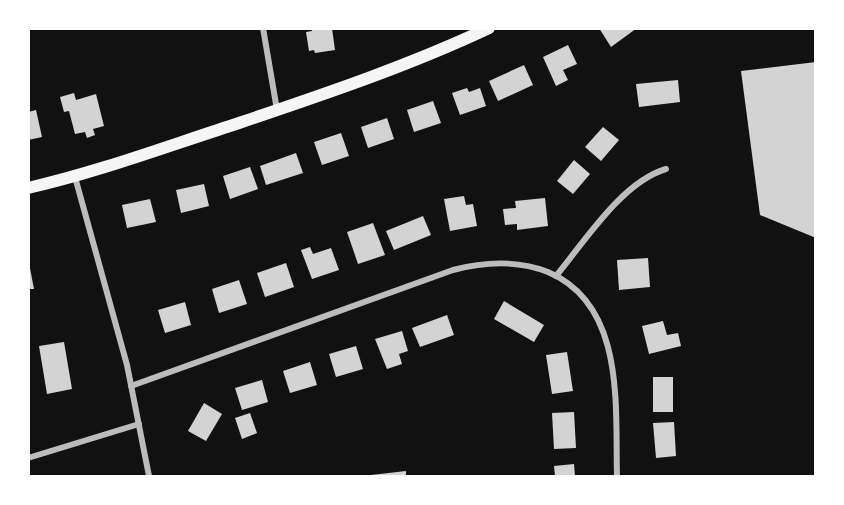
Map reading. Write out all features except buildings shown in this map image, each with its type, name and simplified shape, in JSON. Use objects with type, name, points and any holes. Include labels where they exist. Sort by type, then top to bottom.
[{"type":"main road","points":[[28,189],[75,177],[398,68],[489,28]]},
{"type":"street","points":[[263,28],[277,110]]},
{"type":"street","points":[[556,276],[628,192],[648,177],[666,169]]},
{"type":"street","points":[[75,177],[131,386],[149,477]]},
{"type":"street","points":[[131,386],[457,268],[484,264],[530,266],[556,276],[571,285],[587,302],[605,339],[614,393],[616,477]]},
{"type":"street","points":[[28,458],[139,424]]}]
